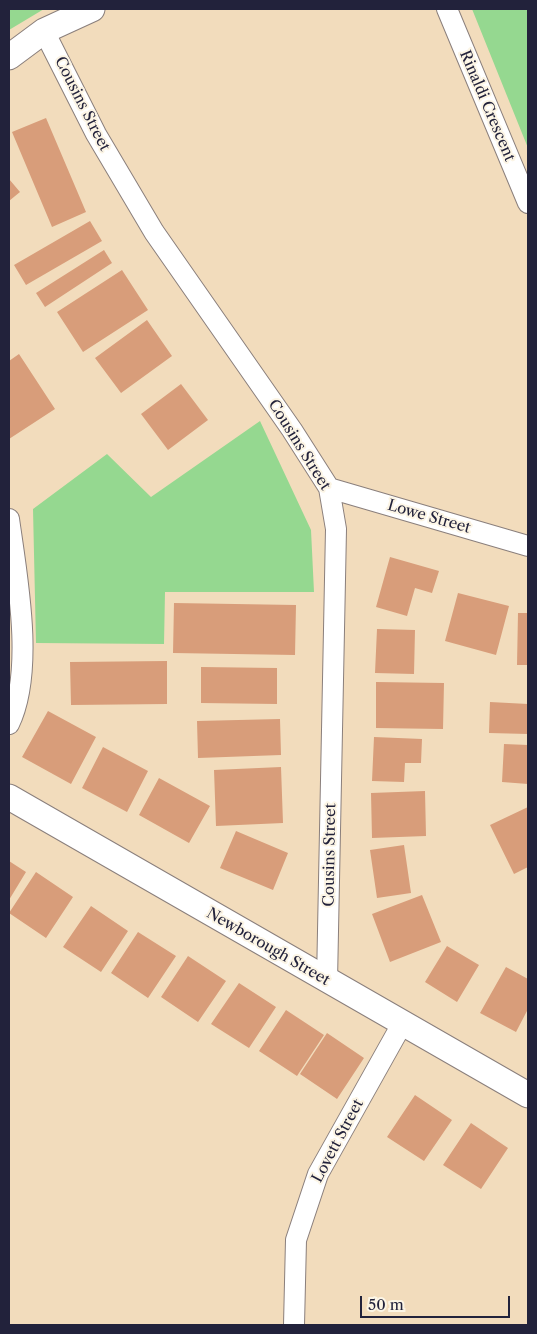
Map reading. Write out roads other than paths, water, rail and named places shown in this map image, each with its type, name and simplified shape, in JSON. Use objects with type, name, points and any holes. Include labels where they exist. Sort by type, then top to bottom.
[{"type":"street","points":[[9,57],[44,31],[92,9]]},
{"type":"street","name":"Rinaldi Crescent","points":[[446,9],[528,203]]},
{"type":"street","name":"Cousins Street","points":[[44,31],[96,134],[154,232],[292,430],[329,488],[336,529],[327,981]]},
{"type":"street","name":"Lowe Street","points":[[329,488],[528,546]]},
{"type":"street","points":[[9,519],[20,596],[23,662],[13,716],[9,724]]},
{"type":"street","name":"Newborough Street","points":[[9,797],[528,1095]]},
{"type":"street","name":"Lovett Street","points":[[294,1325],[296,1240],[318,1174],[402,1024]]}]
